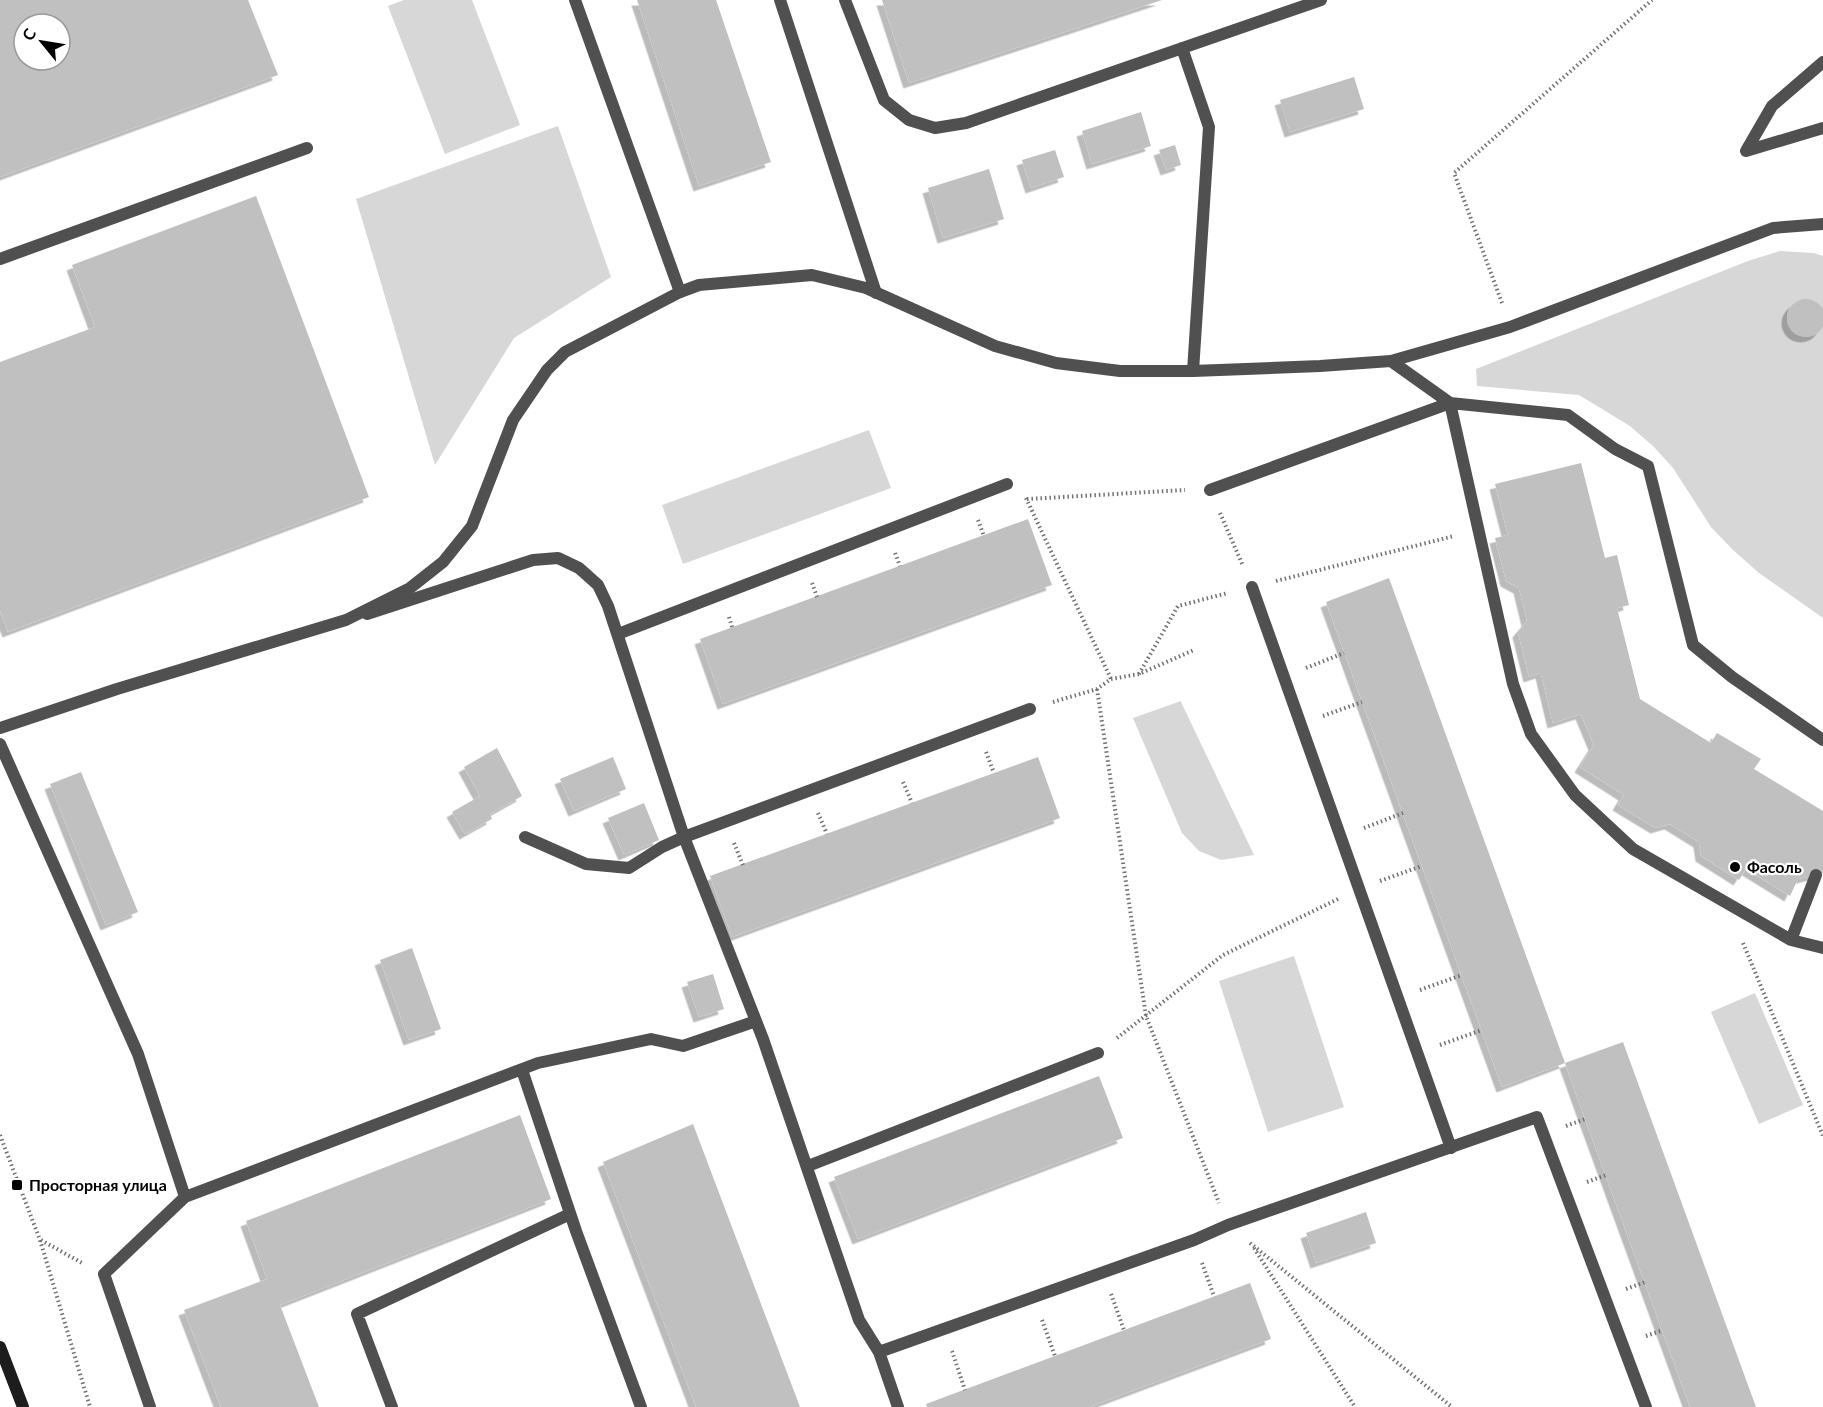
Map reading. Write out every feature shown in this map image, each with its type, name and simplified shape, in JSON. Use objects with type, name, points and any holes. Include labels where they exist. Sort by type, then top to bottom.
[{"type":"main road","points":[[0,1347],[23,1407]]},
{"type":"street","points":[[575,0],[680,292]]},
{"type":"street","points":[[780,0],[876,293]]},
{"type":"street","points":[[845,0],[884,100],[909,120],[935,128],[966,123],[1321,0]]},
{"type":"street","points":[[1182,48],[1209,127],[1193,371]]},
{"type":"street","points":[[1823,63],[1772,106],[1746,151],[1823,128]]},
{"type":"street","points":[[0,259],[307,148]]},
{"type":"street","points":[[346,620],[410,588],[443,562],[472,526],[513,420],[547,370],[565,352],[680,292],[699,285],[812,275],[866,288],[995,346],[1056,363],[1120,371],[1193,371],[1391,361],[1510,327],[1773,228],[1823,224]]},
{"type":"street","points":[[1391,361],[1450,403],[1513,684],[1531,734],[1575,795],[1633,849],[1791,940],[1823,948]]},
{"type":"street","points":[[1210,490],[1450,403],[1568,415],[1616,449],[1648,466],[1693,645],[1732,677],[1823,740]]},
{"type":"street","points":[[618,634],[1007,484]]},
{"type":"street","points":[[0,728],[117,688],[346,620],[533,561],[558,558],[579,568],[598,585],[618,634],[684,837],[756,1021],[859,1320],[879,1352],[898,1407]]},
{"type":"street","points":[[1252,587],[1451,1148]]},
{"type":"street","points":[[525,837],[586,864],[628,868],[662,847],[684,837],[1030,709]]},
{"type":"street","points":[[0,744],[138,1054],[185,1197]]},
{"type":"street","points":[[1791,940],[1816,874]]},
{"type":"street","points":[[150,1407],[104,1274],[185,1197],[538,1063],[651,1039],[682,1046],[756,1021]]},
{"type":"street","points":[[807,1166],[1098,1053]]},
{"type":"street","points":[[522,1070],[570,1214],[641,1407]]},
{"type":"street","points":[[879,1352],[1194,1240],[1228,1225],[1537,1118],[1646,1407]]},
{"type":"street","points":[[392,1407],[357,1314],[570,1214]]},
{"type":"path","points":[[1510,327],[1454,173],[1652,0]]},
{"type":"path","points":[[1007,484],[1027,499],[1111,679]]},
{"type":"path","points":[[1027,499],[1210,490],[1252,587]]},
{"type":"path","points":[[1139,674],[1178,606],[1478,530]]},
{"type":"path","points":[[1030,709],[1097,689],[1111,679],[1139,674],[1194,650]]},
{"type":"path","points":[[1283,676],[1344,653]]},
{"type":"path","points":[[1097,689],[1146,1016],[1228,1225],[1452,1407]]},
{"type":"path","points":[[1300,725],[1362,702]]},
{"type":"path","points":[[1340,836],[1403,813]]},
{"type":"path","points":[[1098,1053],[1222,955],[1359,889],[1422,866]]},
{"type":"path","points":[[1727,903],[1823,1136]]},
{"type":"path","points":[[1398,998],[1462,975]]},
{"type":"path","points":[[1417,1053],[1482,1030]]},
{"type":"path","points":[[0,1135],[40,1240],[90,1407]]},
{"type":"path","points":[[40,1240],[104,1274]]},
{"type":"path","points":[[1194,1240],[1214,1296]]},
{"type":"path","points":[[1252,1245],[1355,1407]]},
{"type":"path","points":[[1103,1272],[1124,1330]]},
{"type":"path","points":[[1034,1297],[1055,1356]]},
{"type":"path","points":[[944,1329],[965,1390]]},
{"type":"shaded area","points":[[404,0],[472,0],[520,125],[445,154],[388,6]]},
{"type":"shaded area","points":[[558,126],[611,277],[514,338],[435,465],[356,199]]},
{"type":"shaded area","points":[[1780,251],[1814,253],[1823,256],[1823,618],[1759,573],[1733,550],[1711,527],[1673,468],[1630,426],[1579,395],[1477,386],[1476,369],[1748,261]]},
{"type":"shaded area","points":[[869,430],[891,488],[683,564],[662,505]]},
{"type":"shaded area","points":[[1181,701],[1254,855],[1221,860],[1199,851],[1182,833],[1133,718]]},
{"type":"shaded area","points":[[1294,956],[1344,1107],[1268,1132],[1219,981]]},
{"type":"shaded area","points":[[1755,993],[1803,1105],[1759,1124],[1711,1012]]},
{"type":"building","points":[[0,0],[248,0],[278,75],[0,177]]},
{"type":"building","points":[[637,0],[716,0],[771,162],[699,186]]},
{"type":"building","points":[[882,0],[1162,0],[909,83]]},
{"type":"building","points":[[1354,77],[1364,109],[1290,132],[1280,100]]},
{"type":"building","points":[[1141,112],[1151,146],[1092,164],[1082,131]]},
{"type":"building","points":[[1175,145],[1181,165],[1166,170],[1159,150]]},
{"type":"building","points":[[1055,150],[1064,177],[1031,188],[1022,160]]},
{"type":"building","points":[[989,169],[1004,219],[943,238],[928,188]]},
{"type":"building","points":[[256,196],[369,497],[8,632],[0,611],[0,362],[95,327],[72,265]]},
{"type":"building","points":[[1806,299],[1820,304],[1825,318],[1820,332],[1806,337],[1792,332],[1787,318],[1792,304]]},
{"type":"building","points":[[1581,463],[1605,558],[1617,555],[1629,605],[1617,608],[1640,699],[1711,743],[1717,733],[1761,759],[1754,769],[1823,811],[1823,873],[1798,879],[1790,896],[1746,869],[1739,880],[1701,856],[1699,842],[1670,824],[1656,828],[1618,805],[1624,795],[1580,767],[1594,745],[1581,714],[1553,723],[1541,673],[1529,677],[1518,632],[1527,621],[1519,588],[1506,581],[1495,538],[1508,535],[1495,484]]},
{"type":"building","points":[[1028,519],[1052,585],[723,704],[700,639]]},
{"type":"building","points":[[1389,578],[1565,1063],[1502,1087],[1326,602]]},
{"type":"building","points":[[497,748],[522,796],[490,814],[492,819],[465,834],[452,812],[480,796],[464,767]]},
{"type":"building","points":[[613,757],[626,789],[574,811],[560,779]]},
{"type":"building","points":[[1038,757],[1060,818],[732,937],[710,876]]},
{"type":"building","points":[[81,772],[138,912],[106,925],[50,784]]},
{"type":"building","points":[[644,803],[659,840],[624,855],[608,818]]},
{"type":"building","points":[[412,948],[441,1029],[409,1040],[380,960]]},
{"type":"building","points":[[713,974],[724,1009],[699,1017],[687,982]]},
{"type":"building","points":[[1623,1042],[1756,1407],[1690,1407],[1585,1119],[1565,1063]]},
{"type":"building","points":[[1099,1076],[1123,1138],[858,1239],[834,1177]]},
{"type":"building","points":[[520,1115],[551,1199],[280,1305],[319,1407],[221,1407],[184,1310],[267,1279],[246,1221]]},
{"type":"building","points":[[693,1124],[800,1407],[696,1407],[603,1162]]},
{"type":"building","points":[[1366,1212],[1376,1243],[1316,1263],[1306,1233]]},
{"type":"building","points":[[1250,1283],[1271,1339],[1089,1407],[927,1407],[926,1404]]},
{"type":"place","name":"Фасоль","points":[[1735,867]]},
{"type":"place","name":"Просторная улица","points":[[17,1185]]}]
